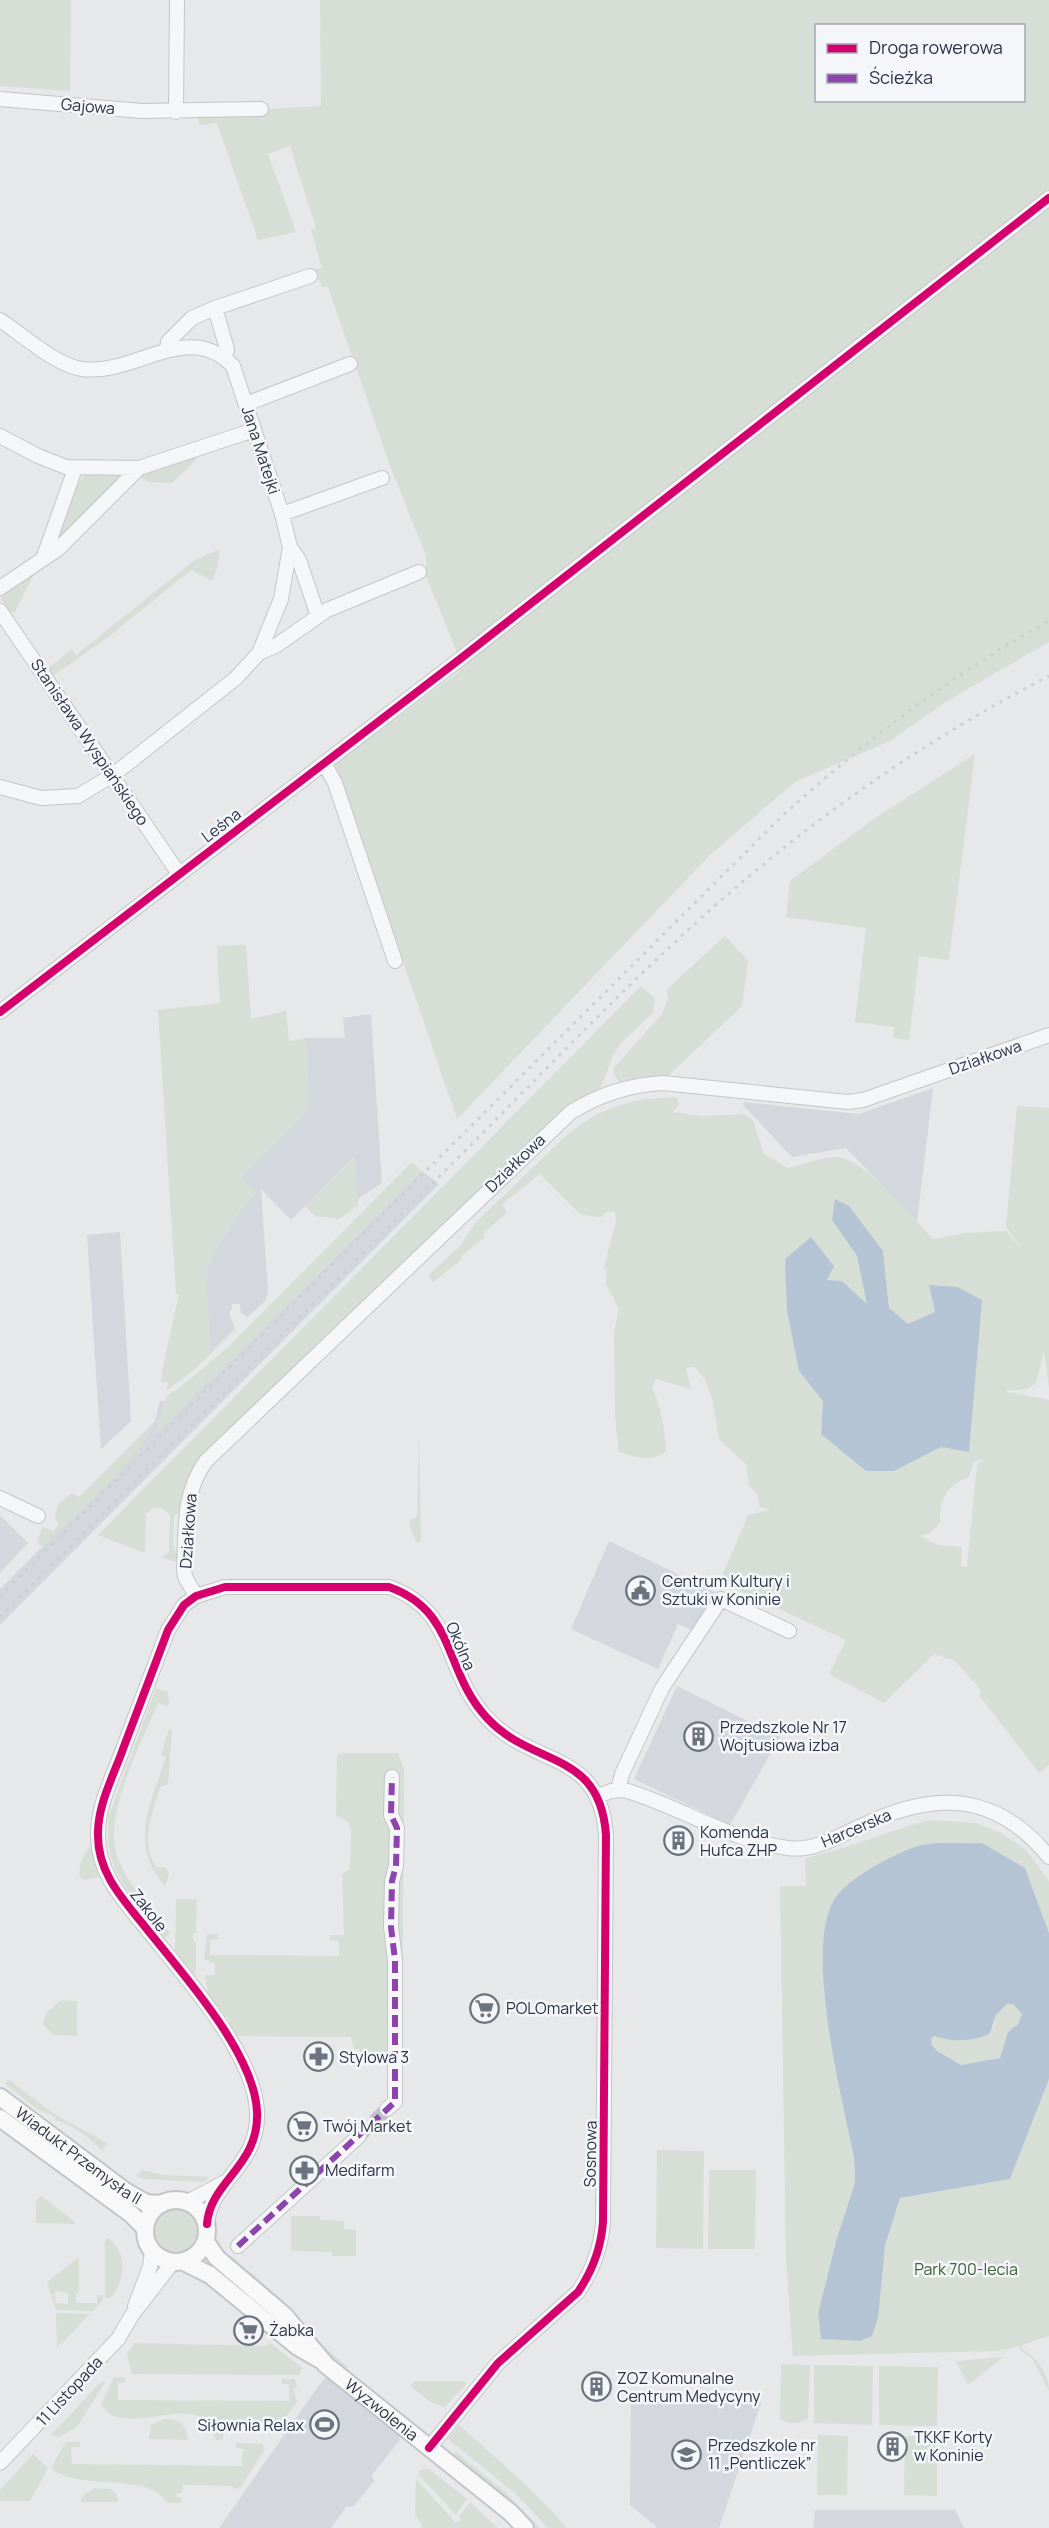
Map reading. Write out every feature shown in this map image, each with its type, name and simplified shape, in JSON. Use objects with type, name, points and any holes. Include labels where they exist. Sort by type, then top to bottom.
[{"type":"main road","name":"Wiadukt Przemysła II","points":[[0,2097],[125,2191],[146,2203],[161,2204]]},
{"type":"main road","name":"Wiadukt Przemysła II","points":[[0,2118],[131,2214],[145,2228]]},
{"type":"main road","points":[[174,2200],[187,2202],[200,2210],[207,2224],[206,2242],[197,2254],[179,2262],[164,2260],[147,2244],[145,2228],[150,2214],[161,2204],[174,2200]]},
{"type":"main road","name":"Wyzwolenia","points":[[206,2242],[216,2258],[285,2316],[307,2340],[322,2362]]},
{"type":"main road","name":"Wyzwolenia","points":[[179,2262],[210,2275],[285,2334],[298,2348],[322,2362],[511,2513],[525,2528]]},
{"type":"street","points":[[176,112],[177,0]]},
{"type":"street","name":"Gajowa","points":[[0,99],[176,112],[261,109]]},
{"type":"street","name":"Leśna","points":[[0,1012],[459,659],[1049,198]]},
{"type":"street","points":[[167,350],[168,342],[192,318],[310,276]]},
{"type":"street","name":"Jana Matejki","points":[[0,787],[27,795],[59,798],[78,796],[113,775],[236,678],[260,653],[277,645],[318,616],[299,560],[290,547],[282,514],[233,366],[225,357],[227,349],[215,308]]},
{"type":"street","points":[[0,320],[62,363],[81,369],[123,366],[180,346],[213,350],[225,357]]},
{"type":"street","points":[[246,404],[350,364]]},
{"type":"street","points":[[0,436],[38,456],[75,469],[139,468],[254,430]]},
{"type":"street","points":[[0,588],[58,549],[139,468]]},
{"type":"street","points":[[43,559],[75,469]]},
{"type":"street","points":[[282,514],[382,478]]},
{"type":"street","name":"Jana Matejki","points":[[260,653],[281,599],[290,547]]},
{"type":"street","points":[[318,616],[327,610],[419,572]]},
{"type":"street","name":"Stanisława Wyspiańskiego","points":[[0,611],[179,874]]},
{"type":"street","points":[[324,763],[335,783],[395,961]]},
{"type":"street","name":"Działkowa","points":[[196,1596],[185,1577],[184,1569],[187,1508],[193,1482],[206,1461],[571,1112],[607,1093],[642,1084],[663,1083],[855,1101],[1049,1035]]},
{"type":"street","points":[[0,1498],[38,1516]]},
{"type":"street","name":"Okólna","points":[[196,1596],[212,1589],[239,1586],[373,1586],[389,1587],[405,1593],[428,1610],[436,1622],[469,1697],[489,1721],[512,1738],[575,1770],[592,1786],[598,1796]]},
{"type":"street","name":"Zakole","points":[[196,1596],[184,1605],[168,1630],[105,1797],[98,1834],[101,1862],[111,1882],[209,2010],[238,2053],[252,2080],[257,2109],[256,2133],[250,2151],[227,2181],[208,2212],[207,2224]]},
{"type":"street","points":[[598,1796],[618,1790],[620,1778],[662,1688],[721,1599],[789,1631]]},
{"type":"street","points":[[387,2109],[395,2102],[395,1960],[391,1927],[397,1828],[391,1815],[392,1777]]},
{"type":"street","name":"Harcerska","points":[[618,1790],[631,1792],[751,1840],[789,1849],[820,1844],[897,1809],[929,1803],[958,1803],[987,1809],[1011,1821],[1033,1839],[1049,1857]]},
{"type":"street","name":"Sosnowa","points":[[429,2448],[498,2363],[578,2292],[587,2279],[599,2250],[603,2222],[606,1835],[605,1819],[598,1796]]},
{"type":"street","points":[[238,2246],[359,2136]]},
{"type":"street","name":"Zakole","points":[[187,2202],[227,2181]]},
{"type":"street","name":"11 Listopada","points":[[132,2315],[150,2267],[152,2251]]},
{"type":"street","name":"11 Listopada","points":[[0,2463],[118,2338],[132,2315],[179,2262]]},
{"type":"shaded area","points":[[371,1014],[382,1183],[359,1198],[357,1206],[354,1157],[291,1220],[261,1189],[268,1290],[266,1300],[248,1317],[241,1313],[240,1304],[232,1304],[229,1312],[235,1329],[210,1352],[206,1272],[213,1253],[237,1215],[256,1193],[241,1177],[308,1110],[306,1038],[345,1038],[343,1018]]},
{"type":"shaded area","points":[[933,1088],[917,1222],[846,1148],[792,1157],[743,1105],[744,1102],[859,1114]]},
{"type":"shaded area","points":[[422,1171],[439,1184],[0,1625],[0,1589],[106,1483],[155,1421],[160,1401],[165,1401],[157,1433],[209,1379],[211,1380]]},
{"type":"shaded area","points":[[120,1232],[131,1421],[101,1449],[87,1235]]},
{"type":"shaded area","points":[[0,1515],[28,1543],[0,1573]]},
{"type":"shaded area","points":[[609,1541],[715,1592],[692,1630],[678,1624],[658,1669],[571,1629]]},
{"type":"shaded area","points":[[677,1686],[780,1737],[730,1825],[634,1779]]},
{"type":"shaded area","points":[[329,2378],[400,2435],[399,2441],[372,2475],[374,2481],[354,2506],[346,2507],[331,2528],[219,2528],[317,2388],[324,2379]]},
{"type":"shaded area","name":"Przedszkole nr 11 „Pentliczek”","points":[[631,2398],[758,2398],[761,2403],[719,2528],[658,2528],[630,2505]]},
{"type":"shaded area","points":[[815,2510],[955,2510],[964,2528],[813,2528]]},
{"type":"green space","points":[[0,0],[71,0],[70,91],[0,86]]},
{"type":"green space","points":[[320,0],[1049,0],[1049,642],[947,701],[890,741],[795,782],[710,855],[457,1119],[335,763],[459,672],[456,650],[426,576],[426,556],[389,463],[328,287],[322,287],[315,270],[322,268],[311,230],[316,228],[290,146],[268,154],[296,232],[258,240],[217,123],[200,125],[197,116],[208,112],[321,106]]},
{"type":"green space","points":[[197,455],[197,459],[172,483],[149,482],[136,476]]},
{"type":"green space","points":[[91,471],[124,473],[52,546],[72,494]]},
{"type":"green space","points":[[220,549],[217,569],[212,581],[191,570],[107,638],[51,677],[46,670],[72,649],[76,655],[195,560]]},
{"type":"green space","points":[[35,572],[15,612],[8,613],[1,599],[2,592]]},
{"type":"green space","points":[[975,754],[949,960],[919,956],[909,1040],[893,1038],[894,1027],[855,1022],[866,928],[786,917],[790,881],[875,818]]},
{"type":"green space","points":[[725,936],[748,961],[742,1006],[668,1076],[640,1077],[619,1082],[614,1074],[614,1068],[662,1014],[668,999],[667,989]]},
{"type":"green space","points":[[246,945],[251,1019],[286,1011],[289,1041],[306,1038],[308,1110],[241,1177],[256,1193],[237,1215],[213,1253],[206,1272],[210,1352],[236,1330],[189,1374],[167,1390],[168,1382],[161,1382],[162,1371],[179,1294],[176,1294],[158,1010],[220,1003],[217,946]]},
{"type":"green space","points":[[641,986],[655,998],[653,1013],[622,1042],[613,1055],[600,1090],[559,1115],[206,1451],[188,1480],[180,1512],[174,1516],[173,1549],[179,1555],[178,1563],[161,1557],[169,1553],[170,1515],[162,1508],[154,1507],[146,1514],[145,1553],[98,1535]]},
{"type":"green space","points":[[677,1097],[679,1105],[673,1112],[702,1116],[743,1114],[753,1120],[764,1154],[788,1168],[833,1157],[845,1159],[873,1176],[933,1239],[965,1233],[1006,1231],[1021,1249],[1006,1226],[1017,1106],[1049,1108],[1049,1388],[1044,1352],[1036,1383],[1027,1389],[1004,1391],[1049,1400],[1049,1765],[1039,1773],[979,1695],[982,1691],[955,1661],[934,1654],[884,1703],[829,1674],[846,1640],[723,1583],[723,1574],[748,1515],[770,1510],[759,1506],[758,1495],[749,1486],[746,1464],[719,1439],[712,1398],[705,1379],[694,1367],[686,1368],[691,1389],[656,1379],[652,1386],[662,1418],[666,1452],[654,1457],[643,1458],[619,1452],[615,1417],[614,1333],[619,1309],[606,1284],[607,1271],[604,1268],[616,1221],[615,1212],[606,1212],[602,1217],[581,1215],[540,1174],[502,1204],[507,1212],[484,1233],[485,1237],[461,1256],[462,1259],[433,1282],[428,1276],[459,1247],[476,1222],[570,1132],[595,1115],[644,1099]],"holes":[[[836,1199],[883,1251],[889,1308],[908,1325],[935,1312],[929,1285],[969,1452],[941,1447],[894,1471],[821,1434],[823,1401],[811,1237],[826,1280],[842,1281],[868,1305],[857,1256],[832,1220]],[[985,1459],[977,1465],[967,1567],[961,1566],[962,1547],[938,1545],[920,1536],[930,1533],[940,1523],[941,1507],[949,1489],[969,1477],[974,1462]]]},
{"type":"green space","points":[[355,1157],[357,1206],[339,1219],[315,1216],[305,1206]]},
{"type":"green space","points":[[412,1162],[422,1171],[211,1380],[209,1379],[155,1435],[167,1396],[227,1348]]},
{"type":"green space","points":[[155,1421],[135,1454],[105,1487],[43,1547],[37,1543],[42,1527],[53,1531],[59,1524],[55,1518],[58,1505],[72,1493],[79,1497]]},
{"type":"green space","points":[[419,1437],[421,1541],[417,1543],[409,1524],[411,1519],[417,1517]]},
{"type":"green space","points":[[156,1688],[168,1692],[169,1704],[166,1706],[158,1703],[133,1760],[119,1803],[115,1824],[115,1844],[119,1861],[129,1880],[170,1933],[165,1938],[135,1901],[116,1871],[110,1855],[108,1839],[108,1818]]},
{"type":"green space","points":[[169,1729],[172,1731],[168,1784],[160,1787],[148,1837],[151,1857],[156,1867],[165,1867],[169,1873],[165,1886],[154,1871],[147,1855],[145,1839],[149,1807],[166,1757],[161,1755]]},
{"type":"green space","points":[[341,1753],[398,1753],[404,1769],[402,2060],[360,2060],[360,2049],[354,2049],[351,2037],[237,2036],[228,2023],[230,2021],[226,2016],[224,2017],[208,1993],[205,1975],[215,1975],[215,1964],[204,1959],[207,1934],[218,1934],[219,1939],[210,1940],[210,1955],[339,1956],[339,1941],[330,1940],[330,1935],[344,1935],[342,1874],[350,1869],[351,1830],[348,1822],[336,1815],[337,1757]]},
{"type":"green space","name":"Park 700-lecia","points":[[930,1820],[976,1823],[1001,1833],[1025,1849],[1049,1881],[1049,1933],[1025,1868],[823,1989],[854,2157],[855,2183],[837,2238],[818,2313],[821,2339],[860,2341],[878,2308],[885,2246],[900,2198],[1010,2179],[1049,2079],[1049,2336],[1022,2345],[1022,2349],[1041,2366],[1047,2378],[1049,2391],[1032,2358],[1020,2350],[1020,2346],[998,2351],[793,2356],[786,2259],[780,1886],[806,1886],[805,1858]]},
{"type":"green space","points":[[90,1847],[100,1877],[85,1880],[80,1877],[80,1870],[83,1857]]},
{"type":"green space","points":[[176,1899],[197,1899],[196,1933],[193,1933],[193,1941],[196,1942],[194,1975],[175,1951]]},
{"type":"green space","points":[[61,2000],[77,2001],[77,2036],[53,2035],[43,2024],[46,2013]]},
{"type":"green space","points":[[1007,2004],[1013,2004],[1022,2014],[1018,2024],[1008,2032],[1000,2058],[961,2065],[937,2051],[932,2045],[931,2039],[934,2036],[952,2040],[978,2038],[994,2027],[996,2015]]},
{"type":"green space","points":[[8,2079],[54,2114],[107,2143],[102,2151],[75,2128],[37,2109],[5,2084]]},
{"type":"green space","points":[[657,2150],[704,2151],[703,2249],[656,2248]]},
{"type":"green space","points":[[142,2170],[163,2175],[207,2177],[208,2179],[203,2182],[143,2179],[136,2176]]},
{"type":"green space","points":[[709,2170],[756,2170],[755,2249],[708,2249]]},
{"type":"green space","points":[[41,2196],[75,2224],[36,2223],[36,2201]]},
{"type":"green space","points":[[175,2209],[191,2215],[197,2231],[191,2247],[175,2253],[159,2247],[153,2231],[159,2215]]},
{"type":"green space","points":[[291,2216],[320,2216],[320,2220],[344,2221],[344,2229],[356,2230],[356,2256],[332,2256],[331,2252],[291,2251]]},
{"type":"green space","points":[[108,2238],[119,2251],[122,2259],[122,2275],[110,2298],[105,2298],[105,2241]]},
{"type":"green space","points":[[231,2256],[280,2298],[321,2344],[348,2367],[346,2370],[227,2260]]},
{"type":"green space","points":[[79,2257],[79,2293],[76,2294],[76,2303],[97,2303],[97,2295],[103,2295],[103,2300],[93,2311],[56,2310],[51,2296],[55,2296],[56,2303],[68,2304],[68,2293],[55,2291],[55,2295],[51,2295],[47,2282]]},
{"type":"green space","points":[[56,2313],[90,2314],[57,2348]]},
{"type":"green space","points":[[269,2342],[302,2368],[299,2375],[132,2374],[127,2353],[135,2343],[267,2346]]},
{"type":"green space","points":[[1003,2357],[968,2385],[956,2362],[957,2361]]},
{"type":"green space","points":[[781,2364],[810,2365],[808,2419],[801,2422],[787,2422],[780,2419]]},
{"type":"green space","points":[[814,2365],[873,2366],[872,2425],[814,2423]]},
{"type":"green space","points":[[879,2366],[938,2367],[937,2426],[879,2425]]},
{"type":"green space","points":[[114,2377],[125,2378],[125,2382],[118,2383],[118,2400],[289,2401],[289,2384],[282,2384],[282,2379],[295,2379],[297,2388],[293,2389],[297,2402],[282,2422],[230,2423],[230,2429],[224,2429],[223,2440],[216,2440],[209,2423],[196,2415],[180,2413],[127,2419],[112,2415],[101,2404]]},
{"type":"green space","points":[[102,2381],[105,2382],[77,2427],[59,2437],[51,2435]]},
{"type":"green space","points":[[414,2381],[465,2381],[466,2384],[445,2407],[430,2402],[413,2388],[411,2385]]},
{"type":"green space","points":[[165,2419],[175,2420],[182,2424],[188,2440],[149,2439],[151,2425]]},
{"type":"green space","points":[[459,2425],[524,2483],[566,2528],[548,2528],[516,2494],[448,2439]]},
{"type":"green space","points":[[818,2435],[848,2436],[847,2495],[817,2495]]},
{"type":"green space","points":[[905,2436],[937,2436],[937,2496],[904,2495]]},
{"type":"green space","points":[[66,2442],[80,2442],[80,2447],[71,2447],[72,2464],[242,2466],[243,2449],[236,2448],[236,2443],[262,2444],[265,2449],[240,2489],[233,2488],[233,2486],[183,2485],[182,2493],[176,2494],[176,2497],[182,2498],[181,2503],[167,2503],[159,2494],[147,2488],[84,2480],[54,2471],[52,2466]]},
{"type":"green space","points":[[456,2452],[505,2492],[540,2528],[534,2528],[494,2489],[452,2456]]},
{"type":"green space","points":[[33,2454],[48,2468],[30,2501],[0,2501],[0,2490]]},
{"type":"green space","points":[[429,2469],[467,2499],[456,2515],[419,2475],[419,2470]]},
{"type":"green space","points":[[416,2479],[456,2523],[461,2520],[459,2517],[470,2502],[498,2528],[423,2528],[415,2514]]},
{"type":"green space","points":[[94,2488],[111,2489],[117,2495],[118,2502],[80,2502],[84,2495]]},
{"type":"water","points":[[835,1199],[849,1206],[883,1251],[889,1308],[908,1324],[935,1312],[929,1285],[957,1287],[982,1300],[969,1452],[941,1447],[894,1471],[866,1471],[821,1434],[823,1401],[799,1371],[787,1310],[785,1259],[811,1237],[834,1266],[827,1280],[842,1281],[867,1304],[857,1256],[832,1220]]},
{"type":"water","points":[[982,1843],[1025,1868],[1049,1933],[1049,2079],[1010,2179],[900,2198],[885,2246],[878,2318],[872,2336],[860,2341],[821,2339],[818,2313],[837,2238],[855,2183],[854,2157],[828,2026],[823,1953],[826,1923],[834,1900],[840,1892],[884,1861],[908,1849],[925,1844]],"holes":[[[1007,2004],[1013,2004],[1022,2014],[1018,2024],[1008,2032],[1000,2058],[961,2065],[937,2051],[932,2045],[931,2039],[934,2036],[962,2040],[990,2033],[996,2015]]]},
{"type":"tunnel","points":[[359,2136],[387,2109]]},
{"type":"railway","points":[[0,1596],[780,818],[875,737],[942,687],[1049,621]]},
{"type":"railway","points":[[0,1617],[683,934],[798,836],[867,786],[974,717],[1049,676]]},
{"type":"marked path","points":[[238,2246],[395,2102],[395,1960],[391,1927],[397,1828],[391,1815],[392,1777]]},
{"type":"cycle path","points":[[0,1012],[460,659],[1049,198]]},
{"type":"cycle path","points":[[207,2224],[216,2196],[251,2146],[256,2130],[257,2111],[253,2088],[243,2063],[212,2012],[126,1904],[106,1872],[99,1849],[98,1836],[103,1803],[168,1630],[184,1605],[196,1596],[225,1587],[389,1587],[411,1598],[427,1611],[447,1644],[473,1700],[487,1718],[505,1734],[578,1773],[591,1787],[601,1807],[606,1835],[603,2222],[598,2250],[588,2276],[578,2292],[498,2363],[429,2448]]},
{"type":"place","name":"Centrum Kultury i Sztuki w Koninie","points":[[641,1590]]},
{"type":"place","name":"Przedszkole Nr 17 Wojtusiowa izba","points":[[699,1736]]},
{"type":"place","name":"Komenda Hufca ZHP","points":[[679,1841]]},
{"type":"place","name":"POLOmarket","points":[[485,2008]]},
{"type":"place","name":"Stylowa 3","points":[[318,2057]]},
{"type":"place","name":"Twój Market","points":[[302,2126]]},
{"type":"place","name":"Medifarm","points":[[304,2170]]},
{"type":"place","name":"Żabka","points":[[248,2330]]},
{"type":"place","name":"ZOZ Komunalne Centrum Medycyny","points":[[596,2387]]},
{"type":"place","name":"Siłownia Relax","points":[[325,2425]]},
{"type":"place","name":"TKKF Korty w Koninie","points":[[893,2446]]},
{"type":"place","name":"Przedszkole nr 11 „Pentliczek”","points":[[687,2454]]}]
